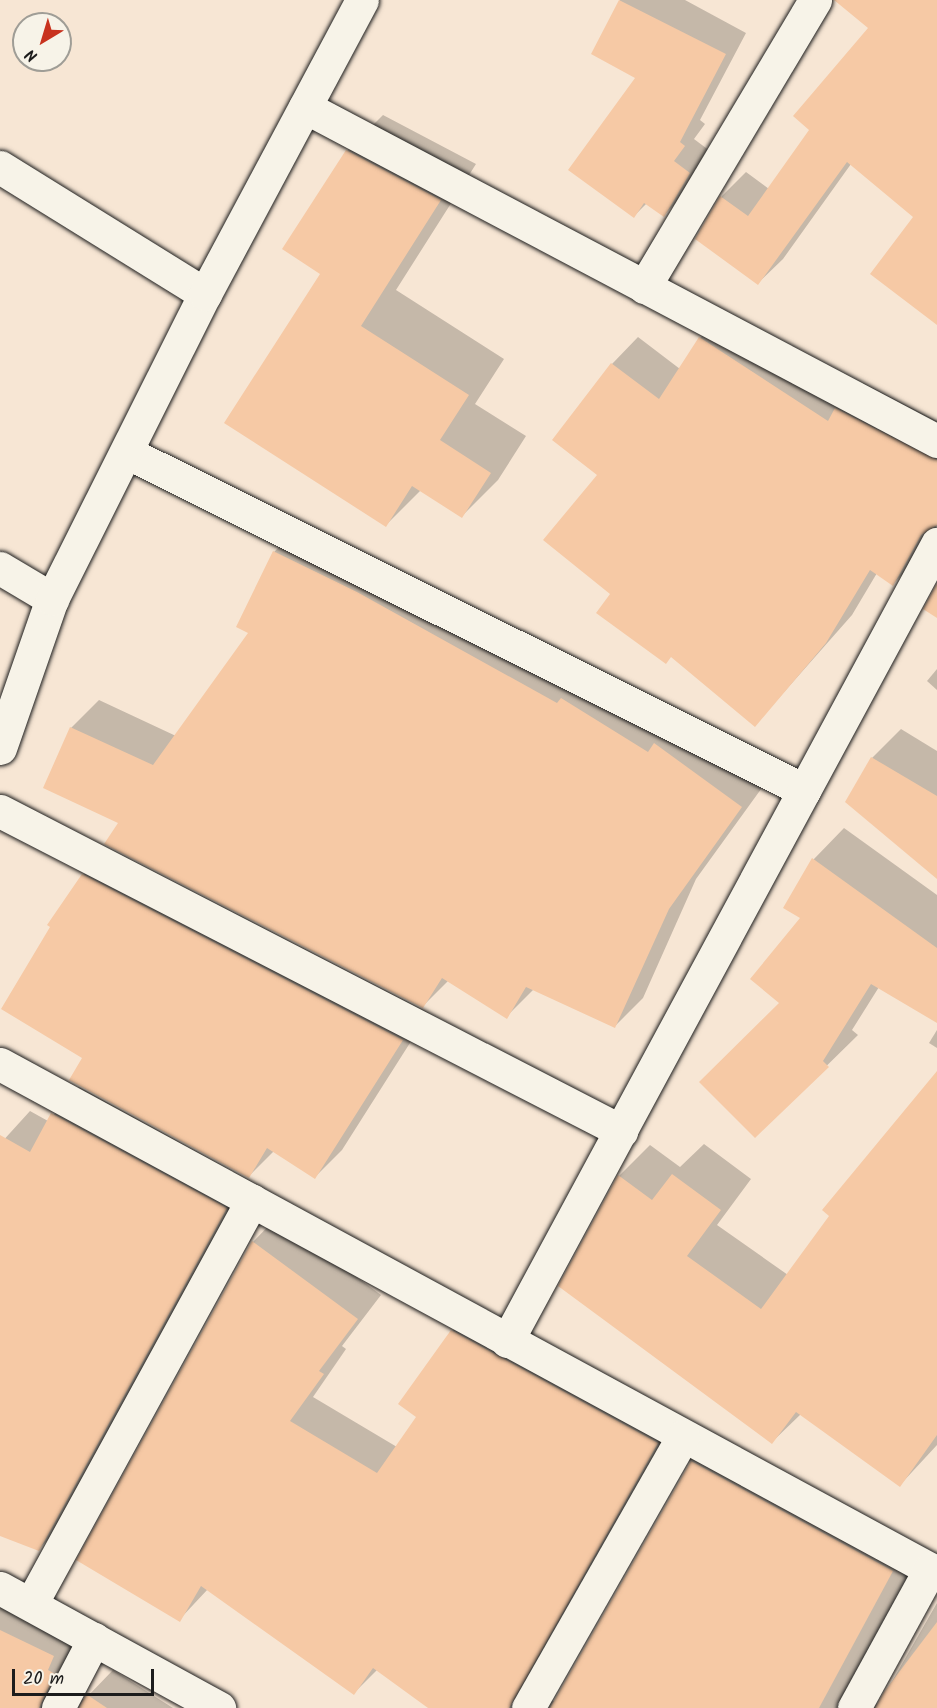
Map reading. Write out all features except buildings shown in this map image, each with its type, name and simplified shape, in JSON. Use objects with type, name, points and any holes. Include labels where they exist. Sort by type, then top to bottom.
[{"type":"street","points":[[0,748],[52,599],[205,294],[362,0]]},
{"type":"street","points":[[644,287],[815,0]]},
{"type":"street","points":[[305,107],[937,441]]},
{"type":"street","points":[[0,167],[205,294]]},
{"type":"street","points":[[126,452],[804,790]]},
{"type":"street","points":[[507,1341],[937,544]]},
{"type":"street","points":[[0,568],[52,599]]},
{"type":"street","points":[[0,811],[621,1131]]},
{"type":"street","points":[[0,1064],[934,1571],[854,1708]]},
{"type":"street","points":[[32,1604],[252,1201]]},
{"type":"street","points":[[528,1708],[683,1436]]},
{"type":"street","points":[[0,1587],[219,1708]]},
{"type":"street","points":[[58,1708],[94,1639]]}]
